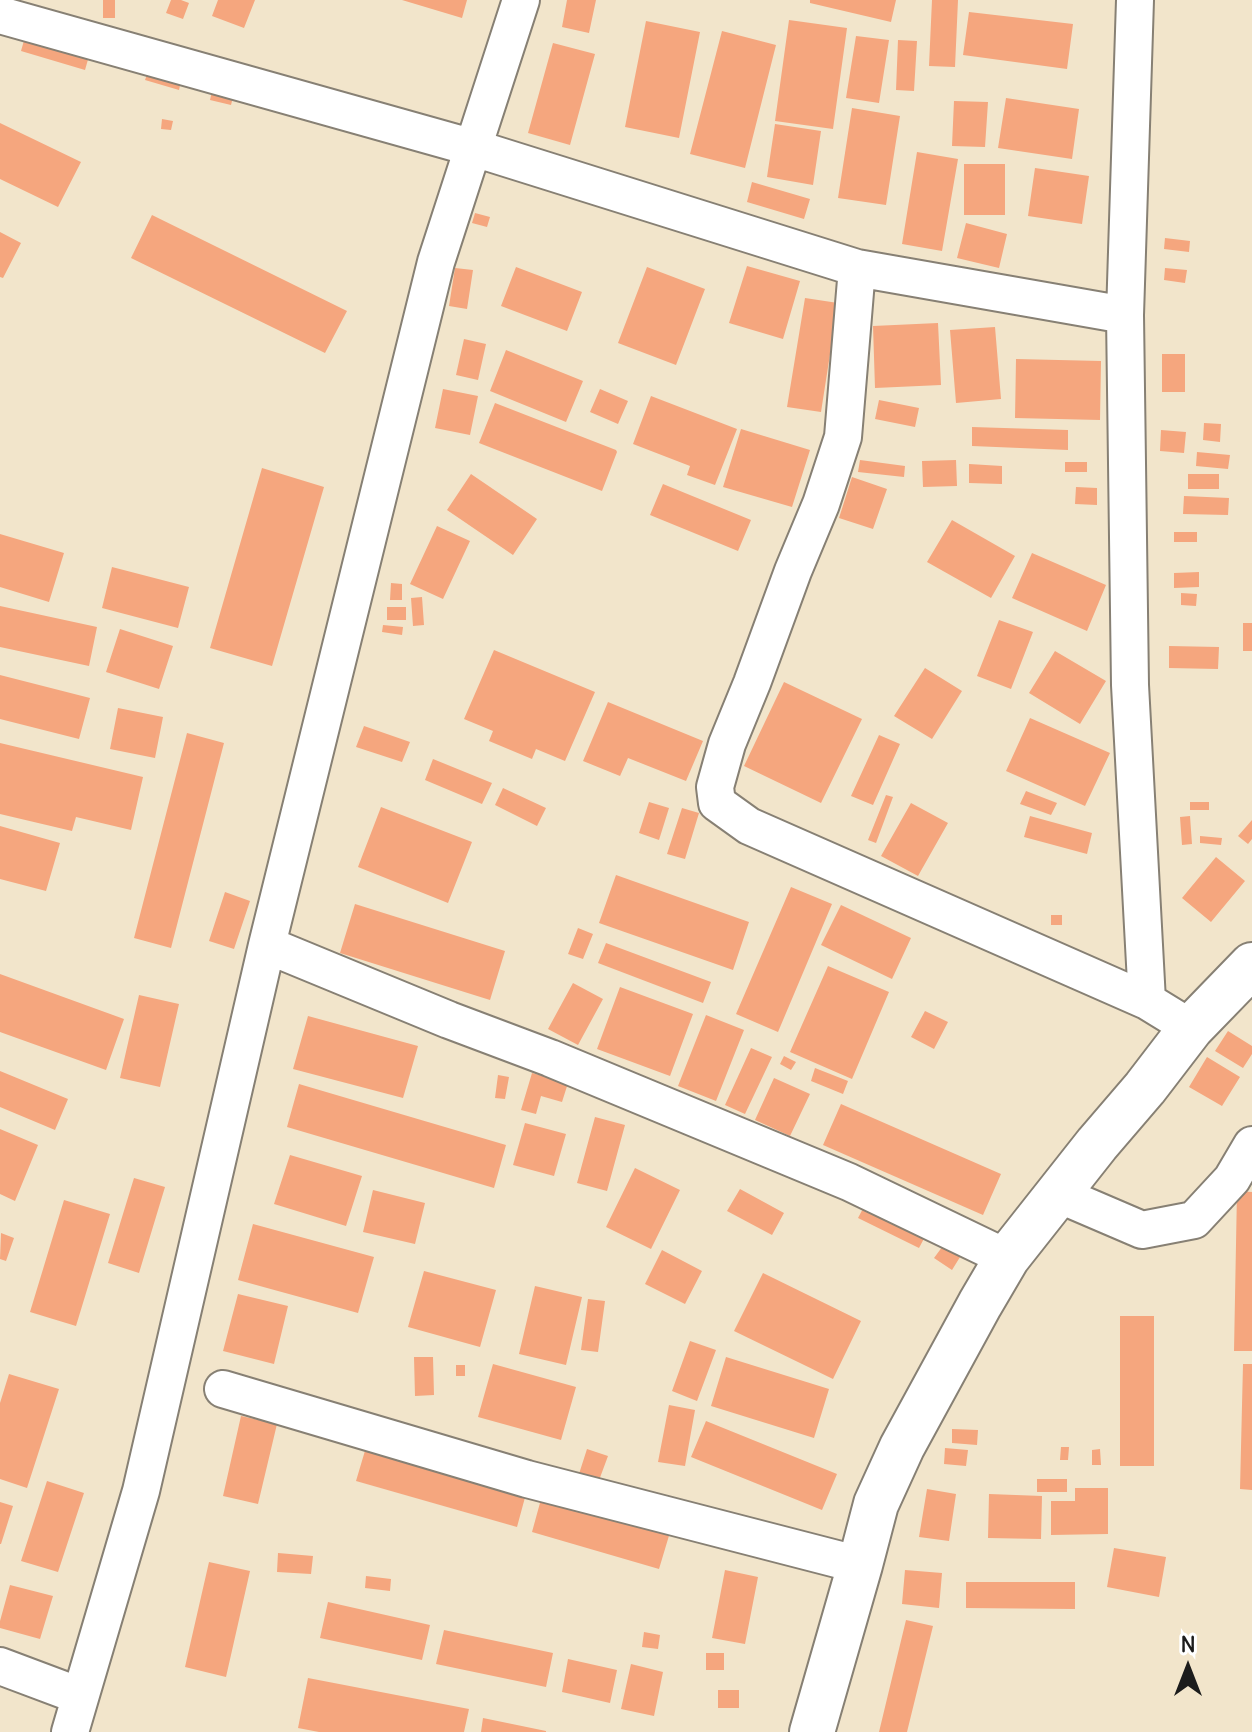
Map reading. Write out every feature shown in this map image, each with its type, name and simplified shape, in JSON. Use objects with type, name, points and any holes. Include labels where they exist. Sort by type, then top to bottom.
[{"type":"street","points":[[70,1732],[141,1491],[267,945],[436,262],[521,0]]},
{"type":"street","points":[[1135,0],[1125,315],[1130,685],[1147,1001]]},
{"type":"street","points":[[0,15],[474,148],[857,268],[1125,315]]},
{"type":"street","points":[[857,268],[843,437],[821,504],[727,744],[715,787],[717,803],[749,826],[1147,1001],[1191,1028]]},
{"type":"street","points":[[267,945],[849,1182],[1007,1258]]},
{"type":"street","points":[[812,1732],[876,1504],[902,1447],[980,1304],[1007,1258],[1097,1144],[1191,1028],[1252,965]]},
{"type":"street","points":[[1058,1194],[1142,1230],[1194,1220],[1232,1179],[1252,1145]]},
{"type":"street","points":[[223,1389],[527,1479],[860,1565]]},
{"type":"street","points":[[0,1666],[80,1696]]},
{"type":"building","points":[[103,0],[115,0],[115,18],[103,18]]},
{"type":"building","points":[[171,0],[189,3],[183,19],[166,13]]},
{"type":"building","points":[[218,0],[255,0],[244,28],[212,16]]},
{"type":"building","points":[[402,0],[467,0],[462,18]]},
{"type":"building","points":[[567,0],[596,0],[589,33],[562,27]]},
{"type":"building","points":[[810,0],[896,0],[891,22],[810,3]]},
{"type":"building","points":[[932,0],[958,0],[955,67],[929,66]]},
{"type":"building","points":[[969,12],[1073,24],[1067,69],[963,55]]},
{"type":"building","points":[[789,20],[847,28],[833,129],[775,121]]},
{"type":"building","points":[[646,21],[700,32],[679,138],[625,127]]},
{"type":"building","points":[[722,31],[776,45],[745,168],[690,154]]},
{"type":"building","points":[[856,36],[889,40],[879,103],[846,98]]},
{"type":"building","points":[[25,37],[89,56],[85,70],[21,51]]},
{"type":"building","points":[[898,40],[917,41],[914,91],[896,90]]},
{"type":"building","points":[[553,43],[595,54],[570,145],[528,133]]},
{"type":"building","points":[[148,72],[181,81],[179,90],[145,80]]},
{"type":"building","points":[[212,91],[233,97],[231,105],[210,100]]},
{"type":"building","points":[[1006,98],[1079,109],[1072,159],[998,148]]},
{"type":"building","points":[[954,101],[988,102],[985,147],[952,146]]},
{"type":"building","points":[[852,108],[900,116],[886,205],[838,198]]},
{"type":"building","points":[[162,119],[173,121],[171,130],[161,129]]},
{"type":"building","points":[[0,123],[81,162],[58,207],[0,179]]},
{"type":"building","points":[[775,124],[821,131],[813,185],[767,177]]},
{"type":"building","points":[[917,152],[958,159],[942,251],[902,244]]},
{"type":"building","points":[[964,164],[1005,164],[1005,215],[964,215]]},
{"type":"building","points":[[1035,168],[1089,176],[1082,224],[1028,216]]},
{"type":"building","points":[[752,182],[810,199],[804,219],[747,202]]},
{"type":"building","points":[[475,213],[490,217],[487,227],[472,223]]},
{"type":"building","points":[[152,215],[347,311],[325,353],[131,258]]},
{"type":"building","points":[[966,223],[1007,234],[999,268],[957,258]]},
{"type":"building","points":[[0,232],[21,243],[3,278],[0,277]]},
{"type":"building","points":[[1165,238],[1190,241],[1189,252],[1164,249]]},
{"type":"building","points":[[747,266],[800,281],[783,339],[729,323]]},
{"type":"building","points":[[516,267],[582,292],[567,331],[501,306]]},
{"type":"building","points":[[647,267],[705,289],[676,365],[618,343]]},
{"type":"building","points":[[455,268],[473,270],[467,309],[449,306]]},
{"type":"building","points":[[1165,268],[1187,270],[1185,283],[1164,280]]},
{"type":"building","points":[[805,298],[838,303],[821,412],[787,407]]},
{"type":"building","points":[[938,323],[941,385],[875,388],[873,326]]},
{"type":"building","points":[[995,327],[1001,399],[956,403],[950,330]]},
{"type":"building","points":[[464,339],[486,344],[478,380],[456,375]]},
{"type":"building","points":[[506,350],[583,381],[566,422],[490,391]]},
{"type":"building","points":[[1162,354],[1185,354],[1185,392],[1162,392]]},
{"type":"building","points":[[1016,359],[1101,361],[1100,420],[1015,418]]},
{"type":"building","points":[[443,389],[478,396],[470,435],[435,428]]},
{"type":"building","points":[[600,389],[628,401],[618,424],[590,412]]},
{"type":"building","points":[[651,396],[737,429],[715,485],[687,475],[690,466],[633,444]]},
{"type":"building","points":[[879,400],[919,408],[915,427],[875,419]]},
{"type":"building","points":[[495,403],[616,450],[602,491],[479,443]]},
{"type":"building","points":[[1204,423],[1221,424],[1220,442],[1203,440]]},
{"type":"building","points":[[972,427],[1068,430],[1068,450],[972,446]]},
{"type":"building","points":[[741,429],[810,450],[792,507],[723,487]]},
{"type":"building","points":[[1161,430],[1186,432],[1184,453],[1160,451]]},
{"type":"building","points":[[1197,452],[1230,455],[1228,469],[1196,466]]},
{"type":"building","points":[[860,460],[905,466],[904,477],[858,472]]},
{"type":"building","points":[[956,460],[957,486],[923,487],[922,461]]},
{"type":"building","points":[[1065,462],[1087,462],[1087,472],[1065,472]]},
{"type":"building","points":[[969,464],[1002,466],[1002,484],[969,483]]},
{"type":"building","points":[[262,468],[324,487],[272,666],[210,648]]},
{"type":"building","points":[[471,474],[537,519],[513,555],[447,510]]},
{"type":"building","points":[[1188,474],[1219,474],[1219,489],[1188,489]]},
{"type":"building","points":[[852,477],[887,489],[873,529],[839,518]]},
{"type":"building","points":[[663,484],[751,520],[738,551],[650,515]]},
{"type":"building","points":[[1076,487],[1097,488],[1097,505],[1075,504]]},
{"type":"building","points":[[1184,496],[1229,498],[1228,515],[1183,514]]},
{"type":"building","points":[[952,520],[1015,556],[991,598],[927,562]]},
{"type":"building","points":[[437,526],[470,541],[443,599],[410,584]]},
{"type":"building","points":[[1174,532],[1197,532],[1197,542],[1174,542]]},
{"type":"building","points":[[0,534],[64,553],[49,602],[0,587]]},
{"type":"building","points":[[1032,553],[1106,585],[1087,631],[1012,598]]},
{"type":"building","points":[[112,567],[189,587],[178,628],[102,608]]},
{"type":"building","points":[[1199,572],[1199,587],[1174,588],[1174,573]]},
{"type":"building","points":[[391,583],[402,584],[402,600],[390,600]]},
{"type":"building","points":[[1181,593],[1197,594],[1196,606],[1181,605]]},
{"type":"building","points":[[422,597],[424,625],[413,626],[411,598]]},
{"type":"building","points":[[0,606],[97,627],[89,666],[0,647]]},
{"type":"building","points":[[387,607],[406,607],[406,620],[387,620]]},
{"type":"building","points":[[999,620],[1033,632],[1011,689],[977,676]]},
{"type":"building","points":[[1243,623],[1252,623],[1252,651],[1243,651]]},
{"type":"building","points":[[383,625],[403,627],[402,635],[382,632]]},
{"type":"building","points":[[120,629],[173,646],[159,689],[106,672]]},
{"type":"building","points":[[1169,646],[1219,647],[1218,669],[1169,668]]},
{"type":"building","points":[[494,650],[595,692],[565,761],[536,749],[532,759],[489,741],[493,731],[464,719]]},
{"type":"building","points":[[1055,651],[1106,681],[1080,724],[1029,693]]},
{"type":"building","points":[[925,668],[962,691],[932,739],[894,716]]},
{"type":"building","points":[[0,675],[90,698],[79,739],[0,719]]},
{"type":"building","points":[[784,682],[862,719],[821,803],[744,766]]},
{"type":"building","points":[[608,702],[703,741],[686,781],[628,758],[620,776],[583,761]]},
{"type":"building","points":[[118,708],[163,717],[155,758],[110,749]]},
{"type":"building","points":[[1030,718],[1110,753],[1085,806],[1006,771]]},
{"type":"building","points":[[364,726],[410,742],[402,762],[356,747]]},
{"type":"building","points":[[187,733],[224,743],[171,948],[134,938]]},
{"type":"building","points":[[879,735],[900,744],[873,805],[851,796]]},
{"type":"building","points":[[0,743],[143,777],[131,830],[76,817],[72,831],[0,814]]},
{"type":"building","points":[[433,759],[492,783],[482,804],[425,780]]},
{"type":"building","points":[[503,788],[546,808],[537,826],[495,805]]},
{"type":"building","points":[[1026,791],[1057,803],[1051,815],[1020,804]]},
{"type":"building","points":[[886,795],[893,797],[876,843],[868,840]]},
{"type":"building","points":[[649,802],[669,808],[659,840],[639,833]]},
{"type":"building","points":[[1190,802],[1209,802],[1209,810],[1190,810]]},
{"type":"building","points":[[911,803],[948,823],[918,876],[881,856]]},
{"type":"building","points":[[381,807],[472,842],[448,903],[358,867]]},
{"type":"building","points":[[682,808],[699,813],[685,859],[667,854]]},
{"type":"building","points":[[1030,816],[1092,833],[1087,854],[1024,837]]},
{"type":"building","points":[[1190,816],[1192,844],[1182,845],[1180,817]]},
{"type":"building","points":[[1252,820],[1252,839],[1248,844],[1238,836]]},
{"type":"building","points":[[0,826],[60,843],[46,891],[0,879]]},
{"type":"building","points":[[1200,836],[1222,838],[1221,845],[1200,843]]},
{"type":"building","points":[[1216,857],[1245,881],[1211,922],[1182,898]]},
{"type":"building","points":[[616,875],[749,922],[733,970],[599,923]]},
{"type":"building","points":[[791,887],[832,904],[778,1032],[736,1014]]},
{"type":"building","points":[[225,892],[250,901],[234,949],[209,941]]},
{"type":"building","points":[[355,904],[505,951],[490,1000],[340,953]]},
{"type":"building","points":[[841,905],[911,938],[892,979],[821,945]]},
{"type":"building","points":[[1051,915],[1062,915],[1062,925],[1051,925]]},
{"type":"building","points":[[578,928],[593,934],[583,959],[568,954]]},
{"type":"building","points":[[606,943],[711,982],[703,1003],[598,963]]},
{"type":"building","points":[[828,966],[889,992],[852,1079],[790,1052]]},
{"type":"building","points":[[0,974],[124,1019],[106,1070],[0,1032]]},
{"type":"building","points":[[573,983],[603,999],[578,1045],[548,1029]]},
{"type":"building","points":[[620,987],[693,1014],[670,1076],[597,1049]]},
{"type":"building","points":[[139,995],[179,1004],[160,1087],[120,1078]]},
{"type":"building","points":[[925,1011],[948,1022],[934,1049],[911,1037]]},
{"type":"building","points":[[706,1015],[744,1030],[716,1101],[678,1086]]},
{"type":"building","points":[[308,1016],[418,1046],[403,1098],[293,1069]]},
{"type":"building","points":[[1228,1031],[1252,1046],[1252,1054],[1243,1068],[1215,1051]]},
{"type":"building","points":[[751,1048],[772,1057],[745,1114],[725,1105]]},
{"type":"building","points":[[784,1056],[796,1062],[791,1070],[780,1064]]},
{"type":"building","points":[[1207,1057],[1240,1077],[1222,1106],[1189,1087]]},
{"type":"building","points":[[815,1068],[848,1081],[843,1094],[811,1081]]},
{"type":"building","points":[[0,1071],[68,1099],[55,1130],[0,1107]]},
{"type":"building","points":[[532,1073],[568,1083],[562,1102],[541,1096],[536,1114],[521,1110]]},
{"type":"building","points":[[498,1075],[509,1077],[505,1099],[495,1098]]},
{"type":"building","points":[[774,1078],[810,1094],[790,1136],[755,1120]]},
{"type":"building","points":[[299,1084],[506,1145],[494,1188],[287,1127]]},
{"type":"building","points":[[841,1104],[1001,1174],[983,1215],[823,1145]]},
{"type":"building","points":[[595,1117],[625,1125],[607,1191],[577,1183]]},
{"type":"building","points":[[525,1123],[566,1134],[554,1176],[513,1165]]},
{"type":"building","points":[[0,1129],[38,1145],[15,1201],[0,1194]]},
{"type":"building","points":[[290,1155],[362,1176],[346,1226],[274,1204]]},
{"type":"building","points":[[635,1168],[680,1190],[651,1249],[606,1227]]},
{"type":"building","points":[[134,1178],[165,1187],[139,1273],[108,1263]]},
{"type":"building","points":[[740,1189],[784,1213],[772,1235],[727,1211]]},
{"type":"building","points":[[373,1190],[425,1203],[415,1244],[363,1232]]},
{"type":"building","points":[[1237,1191],[1252,1192],[1252,1351],[1234,1351]]},
{"type":"building","points":[[64,1200],[110,1214],[76,1326],[30,1312]]},
{"type":"building","points":[[867,1201],[928,1231],[919,1248],[858,1218]]},
{"type":"building","points":[[253,1224],[374,1257],[358,1313],[238,1280]]},
{"type":"building","points":[[1,1233],[14,1238],[6,1261],[0,1259]]},
{"type":"building","points":[[948,1239],[965,1249],[952,1270],[934,1258]]},
{"type":"building","points":[[662,1250],[702,1271],[685,1304],[645,1284]]},
{"type":"building","points":[[424,1271],[496,1290],[480,1347],[408,1327]]},
{"type":"building","points":[[763,1273],[861,1321],[833,1379],[734,1331]]},
{"type":"building","points":[[535,1286],[582,1297],[566,1365],[519,1354]]},
{"type":"building","points":[[238,1294],[288,1306],[274,1364],[223,1351]]},
{"type":"building","points":[[588,1299],[605,1301],[598,1352],[581,1350]]},
{"type":"building","points":[[1120,1316],[1154,1316],[1154,1466],[1120,1466]]},
{"type":"building","points":[[690,1341],[716,1350],[697,1401],[672,1391]]},
{"type":"building","points":[[414,1357],[433,1357],[434,1395],[415,1396]]},
{"type":"building","points":[[726,1357],[829,1389],[814,1438],[711,1406]]},
{"type":"building","points":[[493,1364],[576,1387],[561,1440],[478,1417]]},
{"type":"building","points":[[1243,1364],[1252,1364],[1252,1490],[1240,1489]]},
{"type":"building","points":[[456,1365],[465,1365],[465,1376],[456,1376]]},
{"type":"building","points":[[9,1374],[59,1389],[27,1488],[0,1479],[0,1403]]},
{"type":"building","points":[[669,1405],[695,1410],[685,1466],[658,1462]]},
{"type":"building","points":[[241,1416],[277,1424],[258,1504],[223,1496]]},
{"type":"building","points":[[706,1421],[837,1474],[822,1510],[691,1457]]},
{"type":"building","points":[[952,1429],[978,1430],[977,1445],[952,1443]]},
{"type":"building","points":[[367,1444],[527,1490],[517,1527],[356,1481]]},
{"type":"building","points":[[1061,1447],[1069,1447],[1068,1460],[1060,1460]]},
{"type":"building","points":[[945,1448],[968,1450],[966,1466],[944,1464]]},
{"type":"building","points":[[587,1449],[608,1456],[598,1483],[578,1477]]},
{"type":"building","points":[[1100,1449],[1101,1465],[1092,1465],[1092,1450]]},
{"type":"building","points":[[1037,1479],[1067,1479],[1067,1492],[1037,1492]]},
{"type":"building","points":[[47,1481],[84,1493],[58,1572],[21,1561]]},
{"type":"building","points":[[1075,1488],[1108,1488],[1108,1534],[1051,1535],[1051,1501],[1075,1501]]},
{"type":"building","points":[[927,1489],[956,1494],[949,1541],[919,1537]]},
{"type":"building","points":[[543,1492],[671,1529],[659,1569],[532,1532]]},
{"type":"building","points":[[989,1494],[1042,1496],[1041,1539],[988,1538]]},
{"type":"building","points":[[0,1502],[13,1506],[1,1544],[0,1544]]},
{"type":"building","points":[[1114,1548],[1166,1557],[1159,1597],[1107,1587]]},
{"type":"building","points":[[278,1553],[313,1556],[311,1574],[277,1572]]},
{"type":"building","points":[[209,1562],[250,1571],[226,1677],[185,1667]]},
{"type":"building","points":[[725,1570],[758,1577],[745,1644],[712,1638]]},
{"type":"building","points":[[905,1570],[942,1573],[939,1608],[902,1604]]},
{"type":"building","points":[[366,1576],[391,1579],[390,1591],[365,1588]]},
{"type":"building","points":[[966,1582],[1075,1582],[1075,1609],[966,1608]]},
{"type":"building","points":[[10,1585],[53,1596],[40,1639],[0,1628]]},
{"type":"building","points":[[328,1602],[430,1625],[422,1660],[320,1638]]},
{"type":"building","points":[[906,1620],[933,1626],[907,1732],[879,1732]]},
{"type":"building","points":[[444,1630],[553,1653],[546,1687],[436,1664]]},
{"type":"building","points":[[644,1632],[660,1635],[658,1649],[642,1647]]},
{"type":"building","points":[[706,1653],[724,1653],[724,1670],[706,1670]]},
{"type":"building","points":[[568,1659],[617,1670],[610,1703],[562,1692]]},
{"type":"building","points":[[631,1664],[663,1672],[654,1716],[621,1709]]},
{"type":"building","points":[[308,1678],[469,1709],[464,1732],[319,1732],[298,1728]]},
{"type":"building","points":[[718,1690],[739,1690],[739,1708],[718,1708]]},
{"type":"building","points":[[483,1718],[546,1731],[546,1732],[481,1732]]}]
